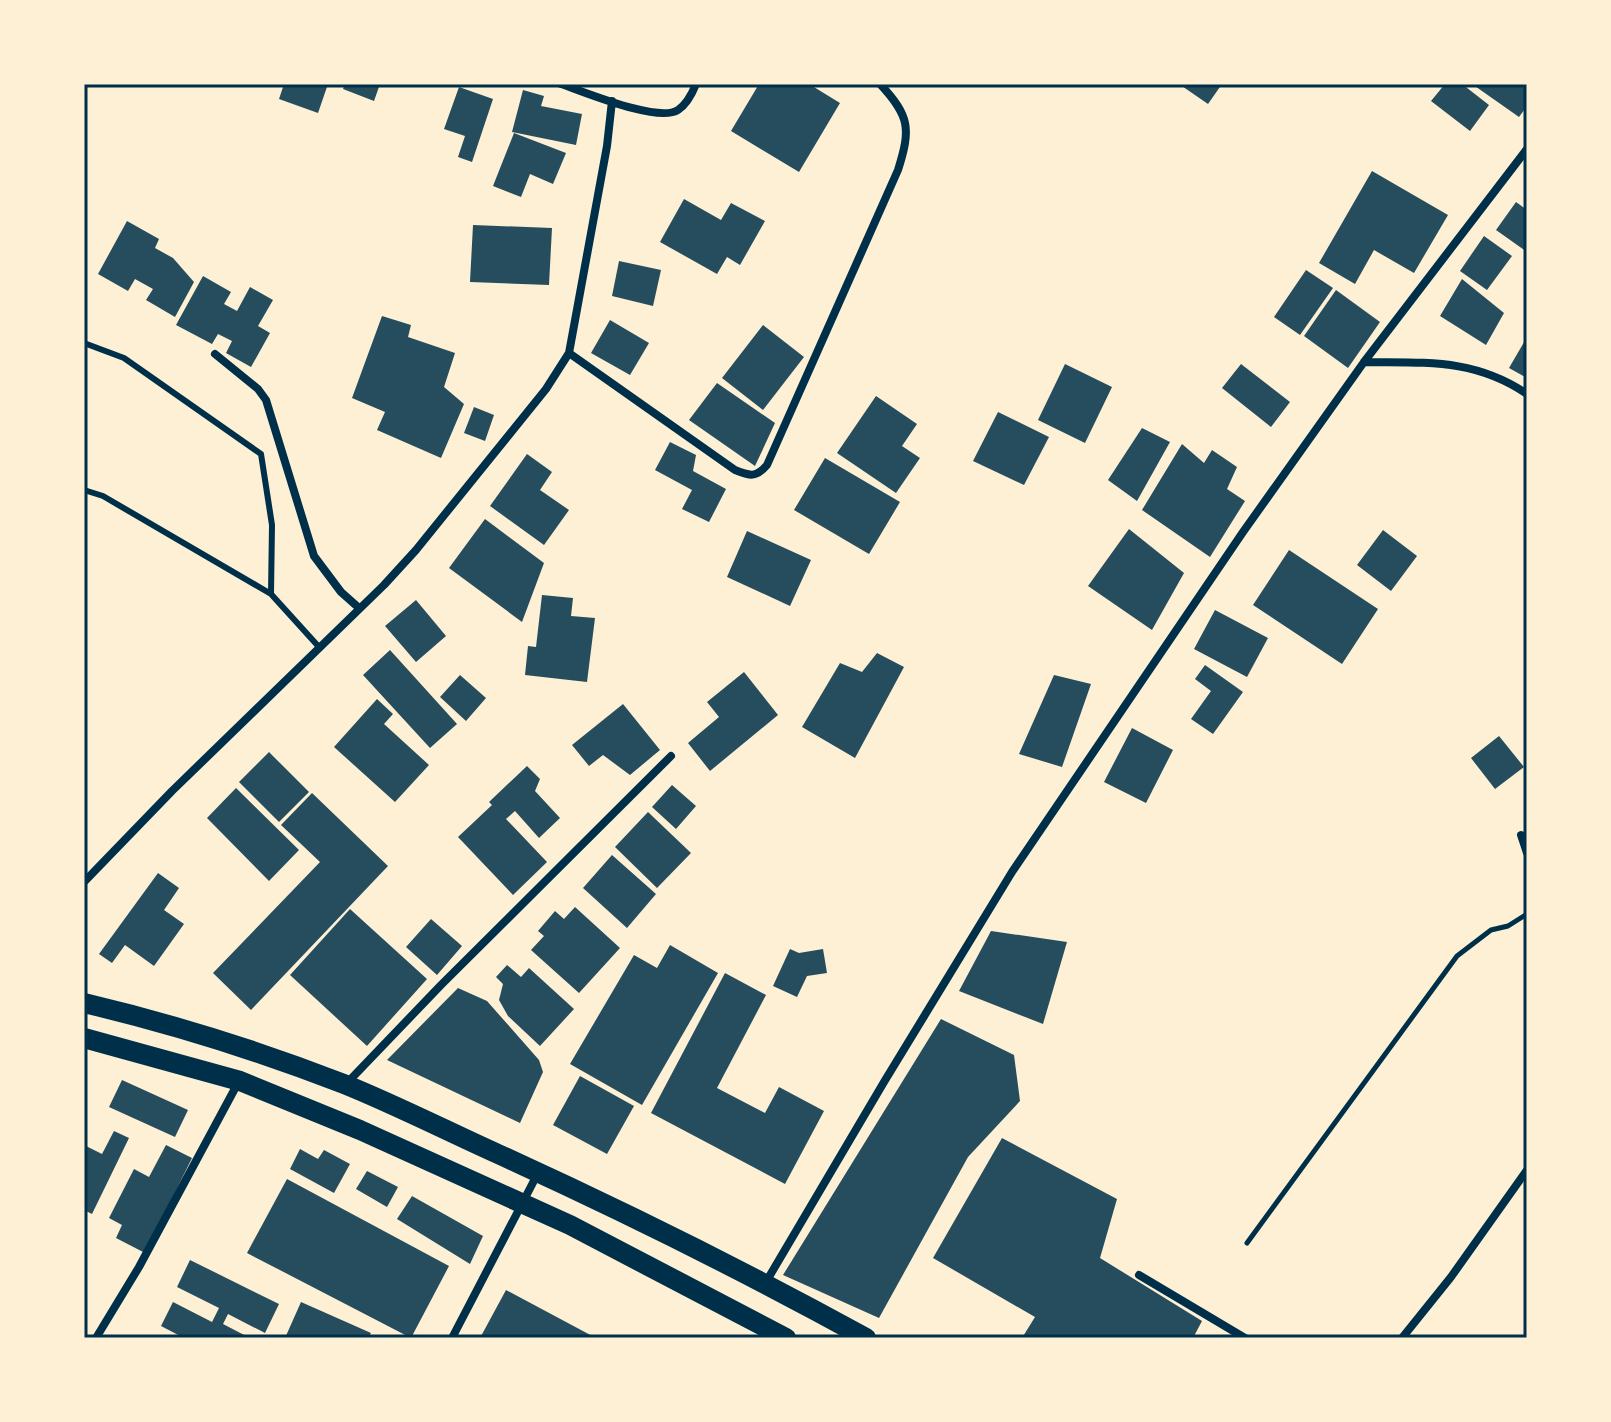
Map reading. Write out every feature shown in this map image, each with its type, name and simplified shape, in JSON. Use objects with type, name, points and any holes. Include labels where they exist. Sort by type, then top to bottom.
[{"type":"main road","points":[[84,1003],[148,1018],[251,1050],[345,1085],[765,1282],[866,1338]]},
{"type":"main road","points":[[84,1038],[240,1081],[360,1130],[570,1225],[786,1338]]},
{"type":"street","points":[[561,84],[658,114],[676,112],[689,99],[696,84]]},
{"type":"street","points":[[569,353],[735,470],[750,476],[758,475],[767,465],[898,170],[908,141],[903,115],[896,101],[880,84]]},
{"type":"street","points":[[84,882],[183,780],[384,585],[546,389],[569,353],[607,146],[612,101]]},
{"type":"street","points":[[765,1282],[1012,872],[1243,532],[1364,362],[1527,149]]},
{"type":"street","points":[[215,354],[258,389],[266,400],[314,556],[341,592],[359,608]]},
{"type":"street","points":[[1364,362],[1472,367],[1507,381],[1527,394]]},
{"type":"street","points":[[345,1085],[671,756]]},
{"type":"street","points":[[1521,835],[1527,853]]},
{"type":"street","points":[[96,1338],[139,1267],[240,1081]]},
{"type":"street","points":[[1402,1338],[1451,1277],[1527,1170]]},
{"type":"street","points":[[452,1338],[538,1173]]},
{"type":"street","points":[[1139,1275],[1245,1338]]},
{"type":"lane","points":[[84,343],[124,358],[261,454],[272,525],[271,594]]},
{"type":"lane","points":[[84,490],[103,496],[271,594],[319,647]]},
{"type":"path","points":[[1247,1243],[1457,956],[1491,930],[1508,926],[1527,914]]},
{"type":"building","points":[[284,84],[328,84],[318,113],[279,99]]},
{"type":"building","points":[[345,84],[380,84],[374,101],[343,89]]},
{"type":"building","points":[[759,84],[809,84],[840,103],[799,172],[731,131]]},
{"type":"building","points":[[1179,84],[1222,84],[1208,104]]},
{"type":"building","points":[[1445,84],[1462,84],[1489,105],[1470,131],[1431,101]]},
{"type":"building","points":[[1472,84],[1527,84],[1527,106],[1519,117]]},
{"type":"building","points":[[459,87],[493,99],[472,162],[458,157],[465,136],[444,129]]},
{"type":"building","points":[[523,90],[544,96],[541,106],[582,114],[576,145],[512,132]]},
{"type":"building","points":[[514,133],[566,153],[553,184],[530,174],[521,197],[493,186]]},
{"type":"building","points":[[1372,171],[1448,215],[1414,273],[1374,250],[1355,284],[1319,263]]},
{"type":"building","points":[[684,199],[721,220],[731,203],[765,221],[740,265],[727,257],[717,274],[660,242]]},
{"type":"building","points":[[1516,202],[1527,210],[1527,252],[1496,230]]},
{"type":"building","points":[[127,221],[159,239],[155,248],[173,258],[194,282],[175,317],[146,300],[153,289],[135,279],[128,291],[98,274]]},
{"type":"building","points":[[473,225],[552,228],[549,285],[470,282]]},
{"type":"building","points":[[1484,236],[1512,256],[1487,290],[1460,271]]},
{"type":"building","points":[[619,261],[661,270],[653,306],[612,296]]},
{"type":"building","points":[[1306,270],[1333,288],[1300,335],[1274,317]]},
{"type":"building","points":[[203,276],[231,292],[224,304],[237,311],[250,287],[273,300],[258,326],[270,333],[251,367],[226,353],[232,341],[218,334],[212,344],[176,325]]},
{"type":"building","points":[[1462,279],[1504,313],[1486,345],[1440,316]]},
{"type":"building","points":[[1336,290],[1380,322],[1348,368],[1304,336]]},
{"type":"building","points":[[382,316],[411,325],[408,337],[455,353],[444,387],[464,404],[441,458],[377,430],[385,412],[352,398]]},
{"type":"building","points":[[610,320],[649,343],[630,375],[591,353]]},
{"type":"building","points":[[763,325],[804,357],[763,410],[722,378]]},
{"type":"building","points":[[1527,337],[1527,378],[1509,368]]},
{"type":"building","points":[[1065,364],[1112,387],[1085,443],[1038,420]]},
{"type":"building","points":[[1241,364],[1290,402],[1271,427],[1222,388]]},
{"type":"building","points":[[717,383],[775,423],[755,466],[689,420]]},
{"type":"building","points":[[876,396],[917,424],[902,446],[920,458],[896,493],[837,453]]},
{"type":"building","points":[[474,407],[494,415],[485,441],[464,433]]},
{"type":"building","points":[[998,412],[1049,437],[1024,485],[973,461]]},
{"type":"building","points":[[1142,428],[1170,442],[1137,501],[1108,480]]},
{"type":"building","points":[[670,442],[696,455],[693,471],[726,489],[709,522],[682,509],[692,490],[655,470]]},
{"type":"building","points":[[1182,444],[1204,463],[1212,450],[1237,467],[1227,489],[1245,501],[1210,557],[1142,510]]},
{"type":"building","points":[[527,454],[552,472],[540,490],[569,510],[544,545],[490,506]]},
{"type":"building","points":[[825,458],[900,502],[869,554],[794,510]]},
{"type":"building","points":[[485,519],[544,563],[522,622],[449,568]]},
{"type":"building","points":[[1129,529],[1184,573],[1152,630],[1088,586]]},
{"type":"building","points":[[1383,530],[1417,556],[1391,591],[1357,565]]},
{"type":"building","points":[[747,531],[811,560],[790,606],[727,577]]},
{"type":"building","points":[[1289,550],[1378,609],[1342,664],[1253,605]]},
{"type":"building","points":[[542,595],[573,598],[571,616],[595,618],[587,682],[525,675],[528,646],[536,647]]},
{"type":"building","points":[[416,600],[446,636],[416,662],[385,626]]},
{"type":"building","points":[[1215,610],[1268,638],[1247,677],[1194,649]]},
{"type":"building","points":[[390,650],[457,724],[430,748],[363,675]]},
{"type":"building","points":[[877,653],[904,667],[855,758],[802,727],[840,663],[862,672]]},
{"type":"building","points":[[1205,665],[1243,692],[1213,734],[1191,719],[1211,691],[1195,679]]},
{"type":"building","points":[[744,672],[778,715],[710,771],[688,743],[719,717],[707,702]]},
{"type":"building","points":[[460,675],[486,698],[466,721],[440,697]]},
{"type":"building","points":[[1054,675],[1091,684],[1062,767],[1019,754]]},
{"type":"building","points":[[377,699],[393,714],[384,724],[429,765],[395,802],[334,747]]},
{"type":"building","points":[[623,704],[660,750],[630,775],[603,755],[589,766],[572,745]]},
{"type":"building","points":[[1132,728],[1173,750],[1146,803],[1104,782]]},
{"type":"building","points":[[1499,736],[1524,767],[1495,789],[1471,758]]},
{"type":"building","points":[[269,752],[309,792],[279,822],[239,782]]},
{"type":"building","points":[[527,766],[540,779],[535,791],[560,818],[539,838],[515,811],[506,819],[547,862],[513,895],[458,837]]},
{"type":"building","points":[[672,785],[696,806],[676,829],[652,807]]},
{"type":"building","points":[[236,788],[299,850],[269,881],[207,818]]},
{"type":"building","points":[[312,793],[388,866],[251,1010],[213,973],[320,862],[281,825]]},
{"type":"building","points":[[648,812],[691,853],[657,888],[615,847]]},
{"type":"building","points":[[612,855],[656,894],[627,928],[583,888]]},
{"type":"building","points":[[158,873],[179,888],[164,910],[184,924],[154,966],[125,945],[112,963],[99,954]]},
{"type":"building","points":[[575,907],[620,948],[579,993],[531,950],[544,936],[538,931],[555,911],[564,919]]},
{"type":"building","points":[[350,909],[427,979],[367,1046],[290,975]]},
{"type":"building","points":[[431,919],[462,946],[437,975],[406,947]]},
{"type":"building","points":[[991,931],[1067,942],[1043,1024],[959,991]]},
{"type":"building","points":[[670,945],[718,973],[642,1105],[570,1064],[634,955],[657,968]]},
{"type":"building","points":[[790,949],[799,953],[823,949],[827,973],[807,976],[797,997],[773,986]]},
{"type":"building","points":[[507,965],[521,977],[529,968],[574,1009],[540,1046],[508,1016],[499,1000],[503,984],[496,977]]},
{"type":"building","points":[[725,973],[766,995],[717,1088],[765,1113],[779,1087],[824,1111],[785,1184],[651,1113]]},
{"type":"building","points":[[458,988],[487,1001],[539,1060],[543,1072],[520,1123],[387,1060]]},
{"type":"building","points":[[941,1019],[1014,1055],[1020,1101],[968,1157],[879,1318],[783,1275]]},
{"type":"building","points":[[580,1076],[634,1106],[607,1154],[553,1125]]},
{"type":"building","points":[[122,1080],[188,1110],[175,1137],[109,1107]]},
{"type":"building","points":[[114,1131],[129,1138],[92,1214],[84,1210],[84,1145],[102,1154]]},
{"type":"building","points":[[1002,1138],[1117,1199],[1100,1258],[1202,1321],[1193,1338],[1022,1338],[1035,1317],[933,1258]]},
{"type":"building","points":[[166,1145],[192,1158],[145,1253],[116,1238],[122,1225],[109,1218],[134,1169],[149,1177]]},
{"type":"building","points":[[300,1149],[318,1159],[324,1150],[350,1164],[334,1193],[290,1169]]},
{"type":"building","points":[[367,1171],[398,1187],[387,1207],[356,1189]]},
{"type":"building","points":[[287,1179],[449,1266],[411,1338],[247,1253]]},
{"type":"building","points":[[412,1196],[483,1236],[470,1264],[397,1219]]},
{"type":"building","points":[[190,1260],[279,1304],[265,1333],[228,1314],[223,1324],[250,1338],[184,1338],[161,1326],[173,1302],[212,1322],[219,1308],[177,1287]]},
{"type":"building","points":[[506,1290],[596,1338],[480,1338]]},
{"type":"building","points":[[301,1302],[371,1333],[368,1338],[285,1338]]}]
